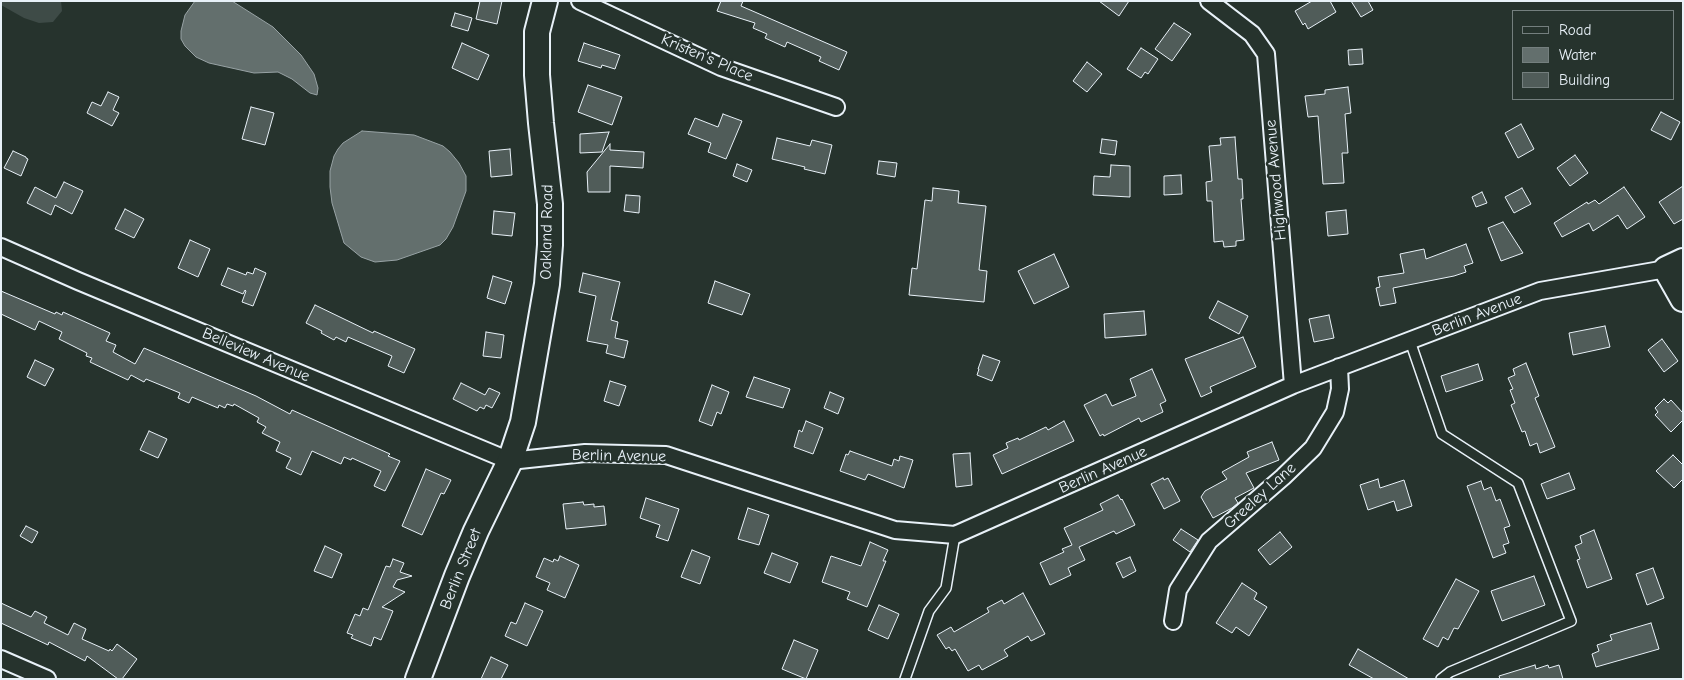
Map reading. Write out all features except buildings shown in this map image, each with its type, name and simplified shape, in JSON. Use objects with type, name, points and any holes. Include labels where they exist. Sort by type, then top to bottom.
[{"type":"main road","name":"Oakland Road","points":[[510,461],[524,422],[547,284],[550,245],[550,204],[540,123],[537,75],[537,32],[545,1]]},
{"type":"main road","points":[[1674,265],[1683,299]]},
{"type":"main road","name":"Berlin Street","points":[[418,679],[468,549],[510,461]]},
{"type":"street","name":"Kristen's Place","points":[[580,1],[722,67],[836,108]]},
{"type":"street","name":"Highwood Avenue","points":[[1209,1],[1252,34],[1266,54],[1293,385]]},
{"type":"street","name":"Belleview Avenue","points":[[1,247],[510,461]]},
{"type":"street","name":"Berlin Avenue","points":[[510,461],[585,453],[666,455],[895,530],[955,535],[1293,385],[1540,291],[1674,265]]},
{"type":"street","name":"Greeley Lane","points":[[1173,621],[1178,590],[1209,541],[1283,477],[1313,448],[1335,412],[1340,389],[1340,367]]},
{"type":"street","points":[[1,659],[47,679]]},
{"type":"lane","points":[[1410,341],[1442,434],[1518,483],[1571,621],[1450,672],[1441,679]]},
{"type":"lane","points":[[906,679],[929,611],[946,588],[955,535]]},
{"type":"shaded area","points":[[1,1],[61,1],[62,11],[53,22],[39,23],[24,18],[1,5]]},
{"type":"water","points":[[195,1],[232,1],[273,27],[301,55],[314,74],[318,88],[317,95],[310,93],[292,79],[278,72],[254,73],[209,63],[196,57],[181,39],[185,15]]},
{"type":"water","points":[[362,131],[414,135],[443,146],[459,163],[466,176],[466,191],[453,227],[440,245],[397,260],[375,262],[361,257],[344,243],[332,203],[330,171],[338,149],[343,143]]}]
